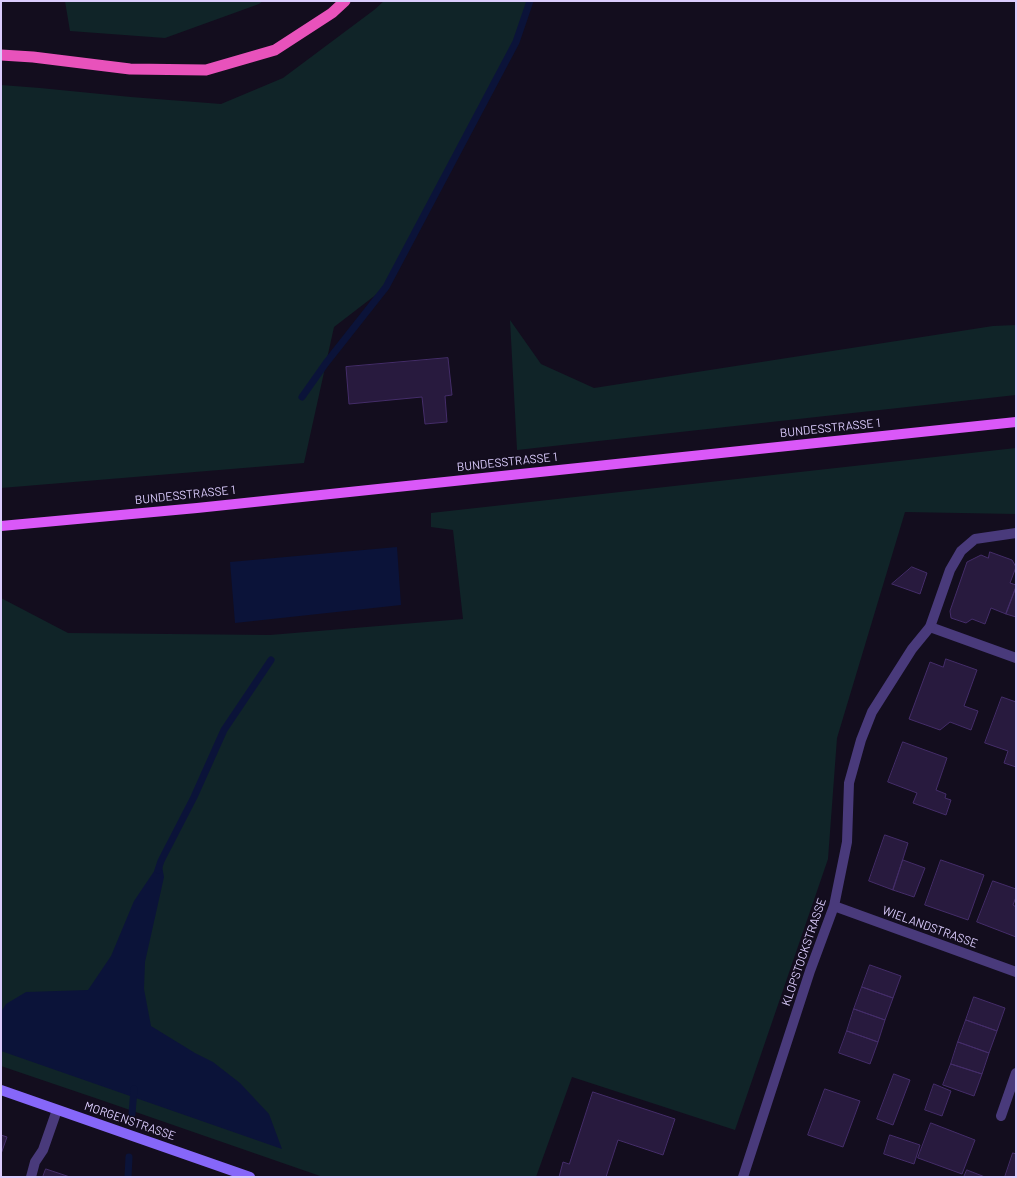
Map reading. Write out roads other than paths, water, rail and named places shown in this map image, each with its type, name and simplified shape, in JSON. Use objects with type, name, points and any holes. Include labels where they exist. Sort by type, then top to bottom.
[{"type":"highway","points":[[1,55],[33,57],[130,69],[206,70],[275,50],[332,13],[345,1]]},
{"type":"main road","name":"BUNDESSTRASSE 1","points":[[1,526],[212,506],[1016,422]]},
{"type":"main road","name":"MORGENSTRASSE","points":[[1,1090],[250,1177]]},
{"type":"street","name":"KLOPSTOCKSTRASSE","points":[[743,1177],[810,971],[834,906],[847,842],[849,783],[861,740],[872,712],[912,649],[930,626],[950,570],[961,551],[975,540],[1016,533]]},
{"type":"street","points":[[930,626],[1016,658]]},
{"type":"street","name":"WIELANDSTRASSE","points":[[834,906],[1016,972]]},
{"type":"street","points":[[1001,1116],[1016,1073]]},
{"type":"street","points":[[31,1177],[35,1162],[43,1150],[57,1110]]},
{"type":"waterway","points":[[302,397],[326,363],[386,287],[516,42],[530,1]]},
{"type":"waterway","points":[[158,870],[161,861],[194,797],[224,730],[271,660]]},
{"type":"waterway","points":[[132,1114],[134,1089]]},
{"type":"waterway","points":[[128,1177],[129,1157]]}]
